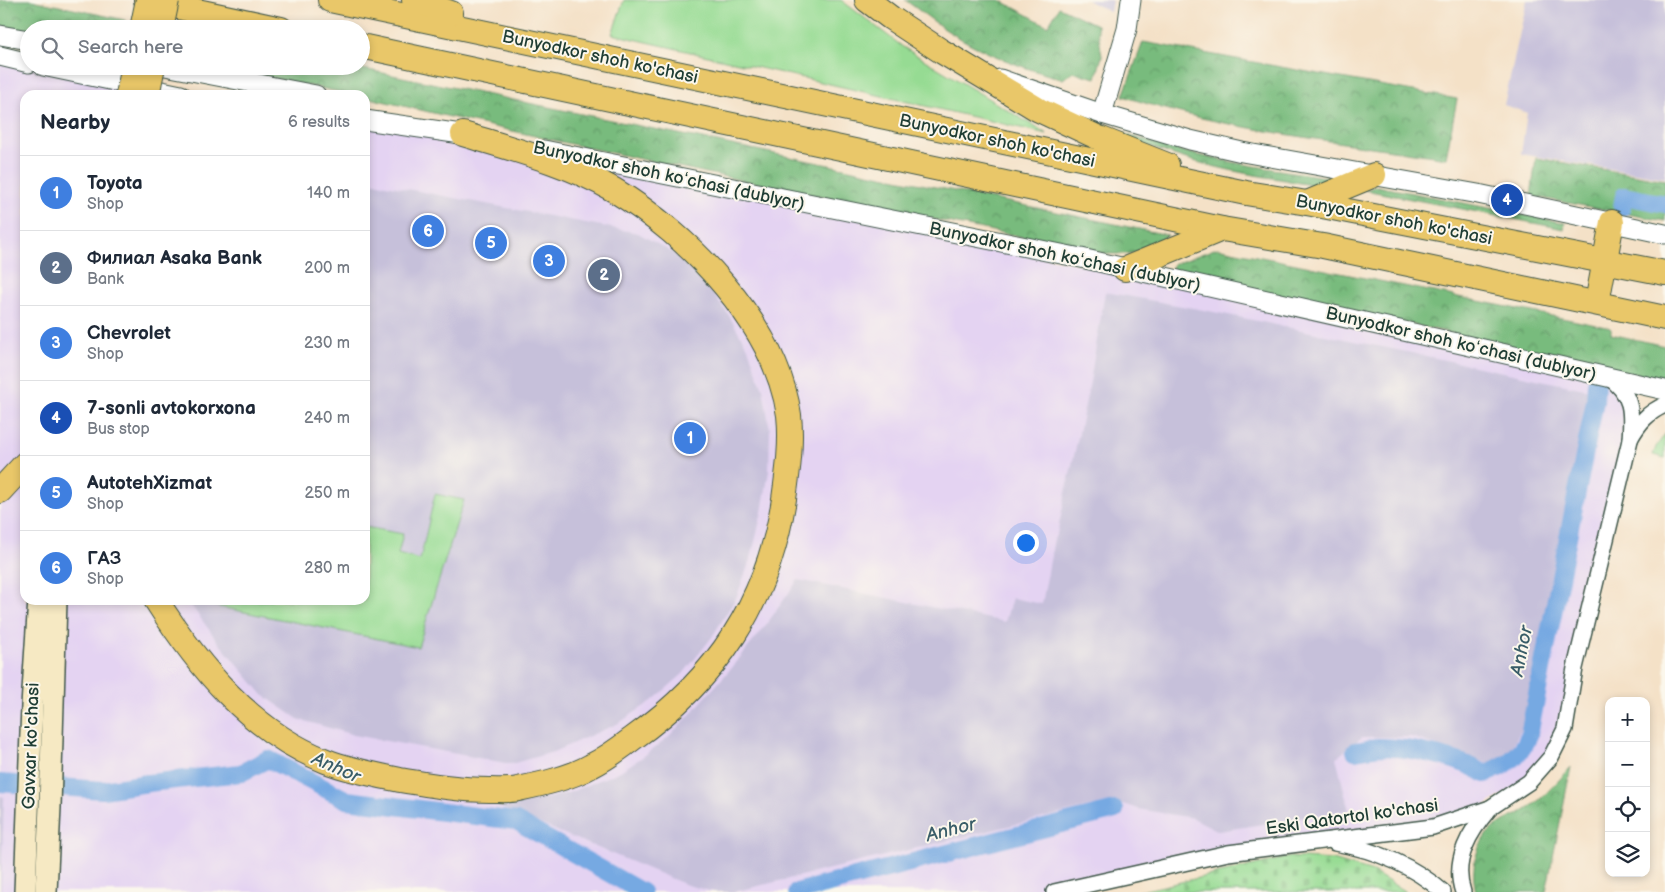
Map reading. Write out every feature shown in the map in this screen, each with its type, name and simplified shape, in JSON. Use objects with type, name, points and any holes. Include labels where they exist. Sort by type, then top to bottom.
[{"type":"main road","points":[[144,20],[147,0],[239,20]]},
{"type":"main road","points":[[163,20],[167,0]]},
{"type":"main road","name":"Bunyodkor shoh ko'chasi","points":[[330,0],[1246,194],[1307,204],[1665,274]]},
{"type":"main road","points":[[414,0],[544,45]]},
{"type":"main road","points":[[868,0],[932,46],[1017,97],[1062,121],[1151,159],[1246,194]]},
{"type":"main road","points":[[370,48],[1222,229],[1323,246],[1665,318]]},
{"type":"main road","points":[[129,90],[132,75]]},
{"type":"main road","points":[[148,90],[151,75]]},
{"type":"main road","points":[[159,605],[181,638],[211,676],[246,710],[282,738],[326,762],[379,776],[468,790],[514,790],[557,779],[590,767],[654,724],[685,696],[715,664],[740,627],[761,586],[771,553],[782,513],[790,461],[789,416],[779,376],[758,333],[731,294],[703,260],[659,222],[613,189],[559,164],[464,134]]},
{"type":"main road","points":[[1307,204],[1374,175]]},
{"type":"main road","points":[[1597,303],[1612,222]]},
{"type":"main road","points":[[1125,270],[1222,229]]},
{"type":"main road","points":[[0,492],[20,470]]},
{"type":"main road","name":"Gavxar ko'chasi","points":[[39,605],[40,807],[46,892]]},
{"type":"main road","name":"Gavxar ko'chasi","points":[[41,759],[56,605]]},
{"type":"main road","name":"Gavxar ko'chasi","points":[[25,892],[40,807]]},
{"type":"street","points":[[1102,114],[1127,29],[1132,0]]},
{"type":"street","points":[[0,35],[20,38]]},
{"type":"street","points":[[0,56],[20,61]]},
{"type":"street","points":[[971,69],[1102,114],[1190,140],[1665,234]]},
{"type":"street","points":[[86,75],[157,90]]},
{"type":"street","points":[[213,75],[290,90]]},
{"type":"street","name":"Bunyodkor shoh koʻchasi (dublyor)","points":[[370,108],[464,134]]},
{"type":"street","name":"Bunyodkor shoh koʻchasi (dublyor)","points":[[370,121],[464,134],[1071,256],[1125,270],[1665,390]]},
{"type":"street","name":"Eski Qatortol ko'chasi","points":[[1054,892],[1228,853],[1433,827],[1490,808],[1525,785],[1551,757],[1565,730],[1575,668],[1630,440],[1631,419],[1629,402],[1625,392],[1607,376]]},
{"type":"street","name":"Eski Qatortol ko'chasi","points":[[1630,440],[1640,422],[1654,410],[1665,405]]},
{"type":"street","points":[[1463,892],[1459,872],[1466,844],[1474,828],[1490,808]]},
{"type":"street","points":[[1316,841],[1351,846],[1383,855],[1421,875],[1443,892]]},
{"type":"shaded area","points":[[1087,0],[1112,0],[1110,12]]},
{"type":"shaded area","points":[[1527,0],[1665,0],[1665,178],[1521,154],[1527,113],[1504,105]]},
{"type":"shaded area","points":[[0,56],[20,60],[20,75],[88,75],[158,90],[20,90],[20,605],[370,605],[370,121],[463,134],[1607,376],[1631,412],[1565,729],[1536,774],[1468,816],[1316,841],[1054,892],[0,892]]},
{"type":"shaded area","points":[[370,182],[638,233],[675,254],[705,282],[728,314],[748,348],[763,389],[770,430],[769,471],[751,558],[736,598],[712,637],[683,674],[652,701],[619,723],[553,752],[511,764],[354,735],[298,719],[263,695],[219,643],[191,605],[370,605]]},
{"type":"shaded area","points":[[1105,292],[1209,311],[1589,390],[1523,725],[1511,750],[1489,764],[1412,737],[1362,737],[1336,758],[1349,810],[1219,831],[1193,818],[1138,809],[1114,801],[733,892],[714,892],[687,885],[485,801],[515,802],[543,799],[568,793],[619,772],[644,756],[667,738],[687,718],[727,673],[761,632],[798,580],[1005,622],[1012,598],[1042,604],[1054,539],[1057,534],[1090,382]]},
{"type":"shaded area","points":[[0,796],[4,797],[1,892],[0,892]]},
{"type":"green space","points":[[0,0],[31,0],[125,20],[20,20],[20,29],[0,26]]},
{"type":"green space","points":[[624,0],[841,0],[903,47],[1047,134],[612,34]]},
{"type":"green space","points":[[905,0],[1000,0],[1048,26],[1059,7],[1097,25],[1102,56],[1096,78],[1072,72],[1063,79],[1001,58],[957,37]]},
{"type":"green space","points":[[1143,42],[1457,99],[1446,158],[1242,127],[1162,108],[1123,96]]},
{"type":"green space","points":[[370,70],[1168,235],[1149,249],[1129,254],[1107,254],[828,198],[457,119],[370,98],[370,90],[330,90],[258,75],[370,75]]},
{"type":"green space","points":[[1096,124],[1162,146],[1202,156],[1338,179],[1323,185],[1311,185],[1208,165],[1163,152]]},
{"type":"green space","points":[[1536,158],[1665,180],[1665,221],[1531,196]]},
{"type":"green space","points":[[1377,186],[1565,223],[1564,229],[1365,190]]},
{"type":"green space","points":[[1217,248],[1611,328],[1611,334],[1665,346],[1665,380],[1173,272],[1172,265]]},
{"type":"green space","points":[[1665,434],[1665,458],[1653,455],[1656,447]]},
{"type":"green space","points":[[435,494],[464,500],[418,647],[210,605],[370,605],[370,528],[403,534],[398,554],[420,560]]},
{"type":"green space","points":[[1571,767],[1546,892],[1476,892],[1474,865],[1479,847],[1489,832],[1533,805]]},
{"type":"green space","points":[[1290,857],[1333,860],[1373,872],[1406,892],[1137,892]]},
{"type":"waterway","name":"Anhor","points":[[1622,207],[1624,196],[1665,204]]},
{"type":"waterway","name":"Anhor","points":[[1355,751],[1379,747],[1419,751],[1449,758],[1485,774],[1506,764],[1522,749],[1529,735],[1595,401],[1596,384]]},
{"type":"waterway","name":"Anhor","points":[[0,783],[103,790],[241,773],[268,759],[347,800],[516,821],[642,892]]},
{"type":"waterway","name":"Anhor","points":[[797,892],[1115,810]]},
{"type":"place","name":"7-sonli avtokorxona","points":[[1507,200]]},
{"type":"place","name":"ГАЗ","points":[[428,231]]},
{"type":"place","name":"AutotehXizmat","points":[[491,243]]},
{"type":"place","name":"Chevrolet","points":[[549,261]]},
{"type":"place","name":"Филиал Asaka Bank","points":[[604,275]]},
{"type":"place","name":"Toyota","points":[[690,438]]}]
